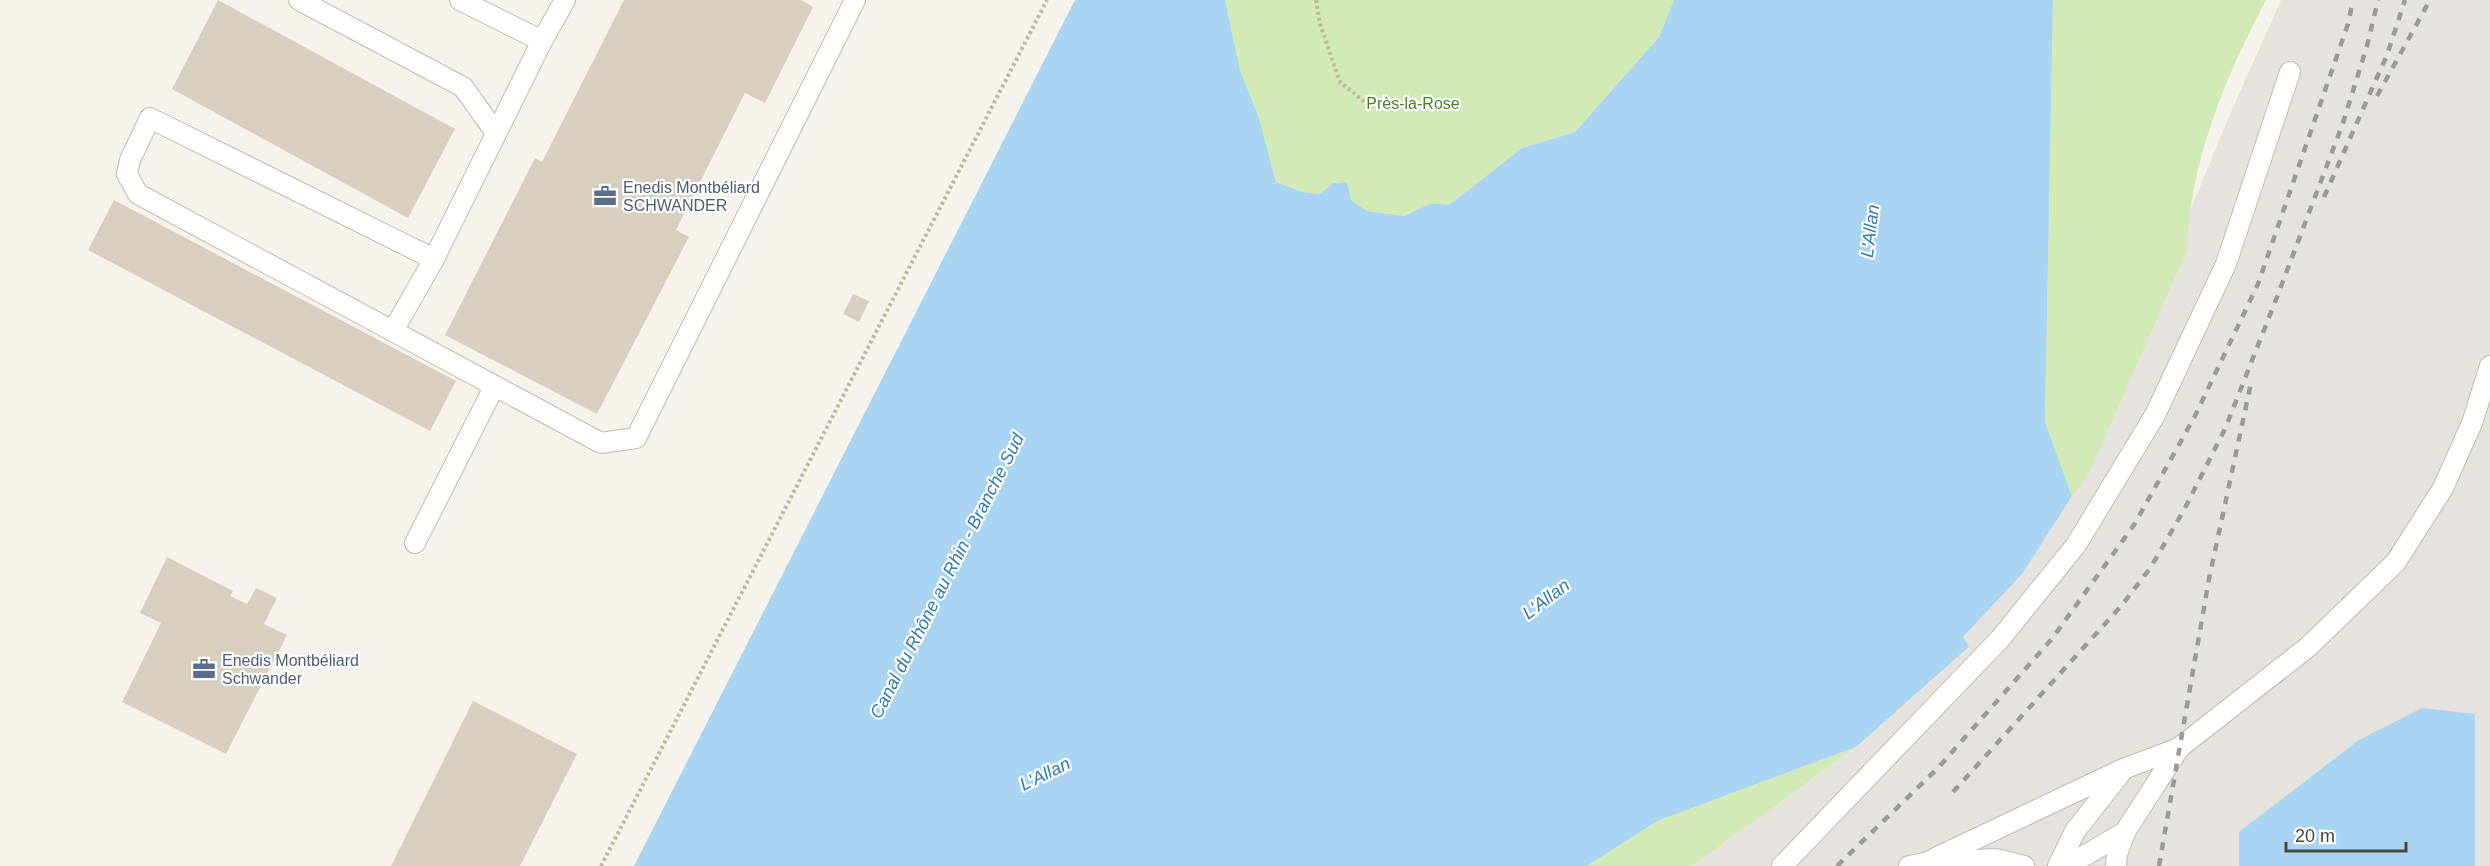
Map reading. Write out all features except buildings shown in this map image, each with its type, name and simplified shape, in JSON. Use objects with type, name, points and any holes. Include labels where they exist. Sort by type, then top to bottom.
[{"type":"lane","points":[[298,0],[463,87],[496,133]]},
{"type":"lane","points":[[460,0],[542,41]]},
{"type":"lane","points":[[393,331],[434,259],[542,41],[565,0]]},
{"type":"lane","points":[[434,259],[150,118],[130,160],[127,174],[138,194],[601,443],[636,438],[855,0]]},
{"type":"lane","points":[[1782,866],[2000,639],[2076,546],[2155,415],[2226,264],[2290,72]]},
{"type":"lane","points":[[1917,864],[2123,769],[2179,748],[2308,647],[2396,562],[2443,488],[2472,423],[2490,366]]},
{"type":"lane","points":[[415,543],[494,387]]},
{"type":"lane","points":[[2116,866],[2117,854],[2125,832],[2179,748]]},
{"type":"lane","points":[[2058,866],[2075,831],[2123,769]]},
{"type":"lane","points":[[2067,866],[2125,832]]},
{"type":"lane","points":[[1917,864],[1996,859],[2024,866]]},
{"type":"path","points":[[601,866],[1047,0]]},
{"type":"path","points":[[1316,0],[1320,24],[1340,82],[1372,108]]},
{"type":"shaded area","points":[[2281,0],[2490,0],[2490,866],[1692,866],[1856,747],[1969,648],[1963,637],[2022,574],[2072,496],[2231,112]]},
{"type":"green space","name":"Près-la-Rose","points":[[1225,0],[1674,0],[1659,37],[1575,132],[1522,148],[1449,205],[1432,203],[1404,216],[1367,211],[1351,200],[1347,182],[1333,183],[1320,194],[1303,192],[1276,182],[1259,118],[1240,70]]},
{"type":"green space","points":[[2053,0],[2266,0],[2237,59],[2212,121],[2195,184],[2187,250],[2089,473],[2072,496],[2045,422]]},
{"type":"green space","points":[[1856,747],[1692,866],[1587,866],[1657,821]]},
{"type":"water","points":[[1075,0],[1225,0],[1240,70],[1259,118],[1276,182],[1303,192],[1320,194],[1333,183],[1347,182],[1351,200],[1367,211],[1404,216],[1432,203],[1449,205],[1522,148],[1575,132],[1659,37],[1674,0],[2053,0],[2045,422],[2072,496],[2022,574],[1963,637],[1969,647],[1856,747],[1657,821],[1587,866],[634,866]]},
{"type":"water","points":[[2422,708],[2475,714],[2475,866],[2239,866],[2239,832],[2359,740]]},
{"type":"railway","points":[[1837,866],[1938,768],[2051,640],[2134,525],[2195,416],[2258,284],[2348,24],[2353,0]]},
{"type":"railway","points":[[1953,792],[2122,605],[2151,567],[2185,508],[2225,429],[2277,297],[2343,123],[2367,46],[2378,0]]},
{"type":"railway","points":[[2324,197],[2387,55],[2405,0]]},
{"type":"railway","points":[[2377,96],[2430,0]]},
{"type":"railway","points":[[2159,866],[2209,579],[2251,383]]},
{"type":"place","name":"Enedis Montbéliard SCHWANDER","points":[[605,196]]},
{"type":"place","name":"Enedis Montbéliard Schwander","points":[[204,669]]},
{"type":"water label","name":"L'Allan","points":[[1870,231]]},
{"type":"water label","name":"Canal du Rhône au Rhin - Branche Sud","points":[[947,576]]},
{"type":"water label","name":"L'Allan","points":[[1546,599]]},
{"type":"water label","name":"L'Allan","points":[[1045,774]]}]
